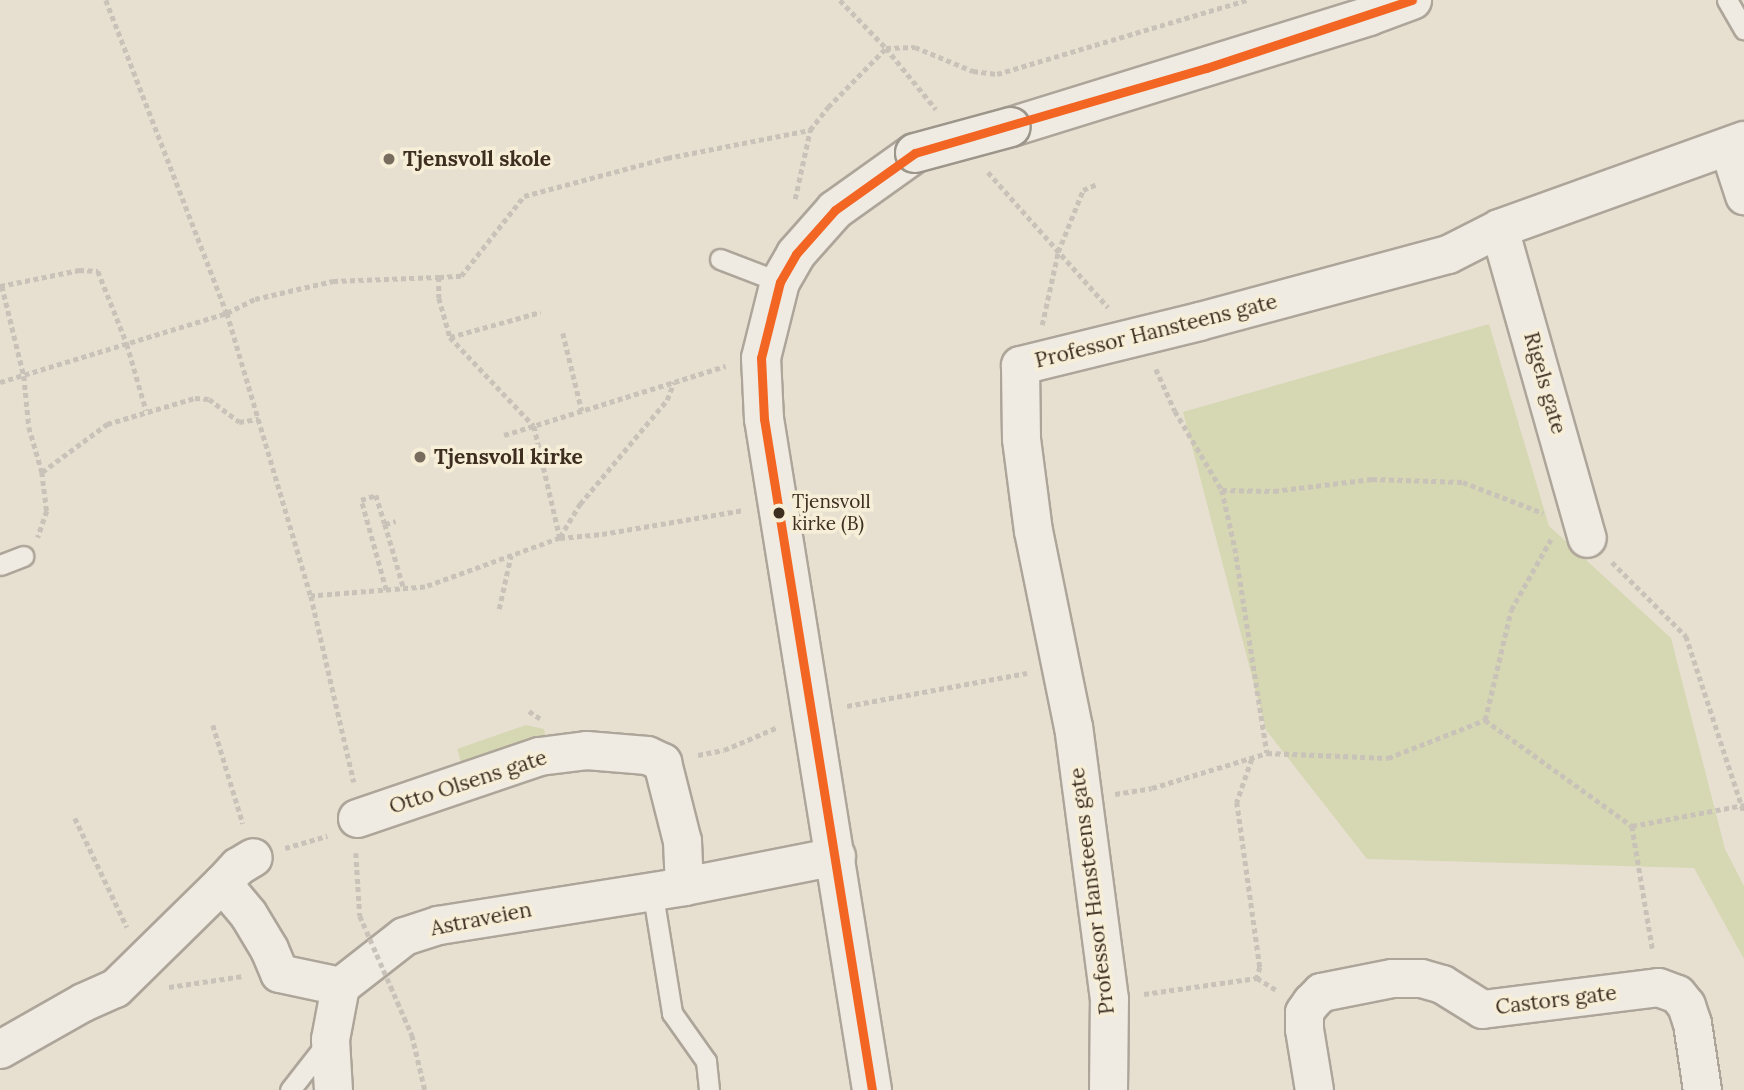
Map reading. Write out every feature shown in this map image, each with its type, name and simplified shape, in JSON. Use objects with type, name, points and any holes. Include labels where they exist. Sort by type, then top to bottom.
[{"type":"street","points":[[872,1090],[764,419],[761,358],[780,282],[796,254],[835,210],[915,153],[1011,127],[1357,20],[1412,0]]},
{"type":"street","points":[[1736,143],[1744,195]]},
{"type":"street","name":"Professor Hansteens gate","points":[[1108,1090],[1109,999],[1073,727],[1059,668],[1034,531],[1021,438],[1020,365],[1135,338],[1448,254],[1499,228],[1736,143]]},
{"type":"street","name":"Rigels gate","points":[[1499,228],[1574,529]]},
{"type":"street","name":"Otto Olsens gate","points":[[356,823],[538,756],[586,750],[648,755],[662,762]]},
{"type":"street","points":[[662,762],[682,841],[668,888]]},
{"type":"street","name":"Astraveien","points":[[340,986],[404,936],[438,925],[668,888],[836,856]]},
{"type":"street","points":[[0,1049],[83,1002],[116,988],[144,963],[238,866],[253,858]]},
{"type":"street","points":[[222,883],[248,914],[279,972],[340,986],[330,1039],[333,1090]]},
{"type":"street","name":"Castors gate","points":[[1304,1012],[1321,992],[1392,978],[1421,978],[1442,984],[1482,1009],[1658,987]]},
{"type":"street","points":[[1658,987],[1677,994],[1686,1005],[1692,1023],[1702,1090]]},
{"type":"street","points":[[1304,1012],[1314,1090]]},
{"type":"lane","points":[[1727,0],[1744,29]]},
{"type":"lane","points":[[720,258],[780,282]]},
{"type":"lane","points":[[0,565],[23,556]]},
{"type":"lane","points":[[668,888],[672,1013],[706,1061],[709,1090]]},
{"type":"lane","points":[[290,1090],[330,1039]]},
{"type":"path","points":[[106,0],[227,313],[311,596],[353,775],[360,916],[412,1035],[425,1090]]},
{"type":"path","points":[[840,0],[886,48],[944,119]]},
{"type":"path","points":[[792,206],[810,130],[828,107],[886,48],[915,47],[973,71],[997,74],[1247,0]]},
{"type":"path","points":[[0,382],[227,313],[255,299],[333,281],[461,276],[524,196],[667,158],[810,130]]},
{"type":"path","points":[[986,170],[1149,355],[1175,411],[1222,490],[1235,548],[1267,753]]},
{"type":"path","points":[[1020,365],[1041,332],[1058,252],[1083,190],[1097,184]]},
{"type":"path","points":[[23,556],[40,535],[47,511],[42,472],[29,427],[24,376],[1,286],[79,270],[98,271],[127,344],[146,410]]},
{"type":"path","points":[[439,277],[439,298],[450,337],[534,426],[560,538]]},
{"type":"path","points":[[450,337],[541,312]]},
{"type":"path","points":[[563,332],[582,411]]},
{"type":"path","points":[[504,435],[761,358]]},
{"type":"path","points":[[560,538],[580,504],[667,400],[674,382]]},
{"type":"path","points":[[42,472],[107,424],[146,410],[195,398],[209,399],[239,422],[259,419]]},
{"type":"path","points":[[1222,490],[1274,491],[1372,480],[1463,482],[1574,529],[1686,636],[1744,812]]},
{"type":"path","points":[[386,590],[361,500],[376,495],[404,589]]},
{"type":"path","points":[[311,596],[425,587],[560,538],[602,534],[755,508]]},
{"type":"path","points":[[385,524],[396,521]]},
{"type":"path","points":[[1485,720],[1511,610],[1574,529]]},
{"type":"path","points":[[499,608],[511,554]]},
{"type":"path","points":[[662,762],[724,750],[811,714],[944,686],[1059,668]]},
{"type":"path","points":[[1081,799],[1152,788],[1267,753],[1388,758],[1485,720]]},
{"type":"path","points":[[1485,720],[1632,826],[1658,987]]},
{"type":"path","points":[[214,724],[253,858],[356,823]]},
{"type":"path","points":[[1252,759],[1237,802],[1260,967],[1257,978]]},
{"type":"path","points":[[1632,826],[1743,805]]},
{"type":"path","points":[[75,818],[144,963]]},
{"type":"path","points":[[116,988],[154,989],[279,972]]},
{"type":"path","points":[[1109,999],[1257,978],[1304,1012]]},
{"type":"green space","points":[[1489,324],[1549,526],[1671,638],[1725,849],[1744,886],[1744,959],[1694,868],[1367,859],[1266,730],[1183,412]]},
{"type":"green space","points":[[526,725],[544,729],[547,744],[464,771],[457,749]]},
{"type":"transit line","points":[[872,1090],[764,419],[761,358],[780,282],[796,254],[835,210],[915,153],[1206,68],[1412,0]]},
{"type":"place","name":"Tjensvoll skole","points":[[389,159]]},
{"type":"place","name":"Tjensvoll kirke","points":[[420,457]]},
{"type":"place","name":"Tjensvoll kirke (B)","points":[[779,513]]}]
